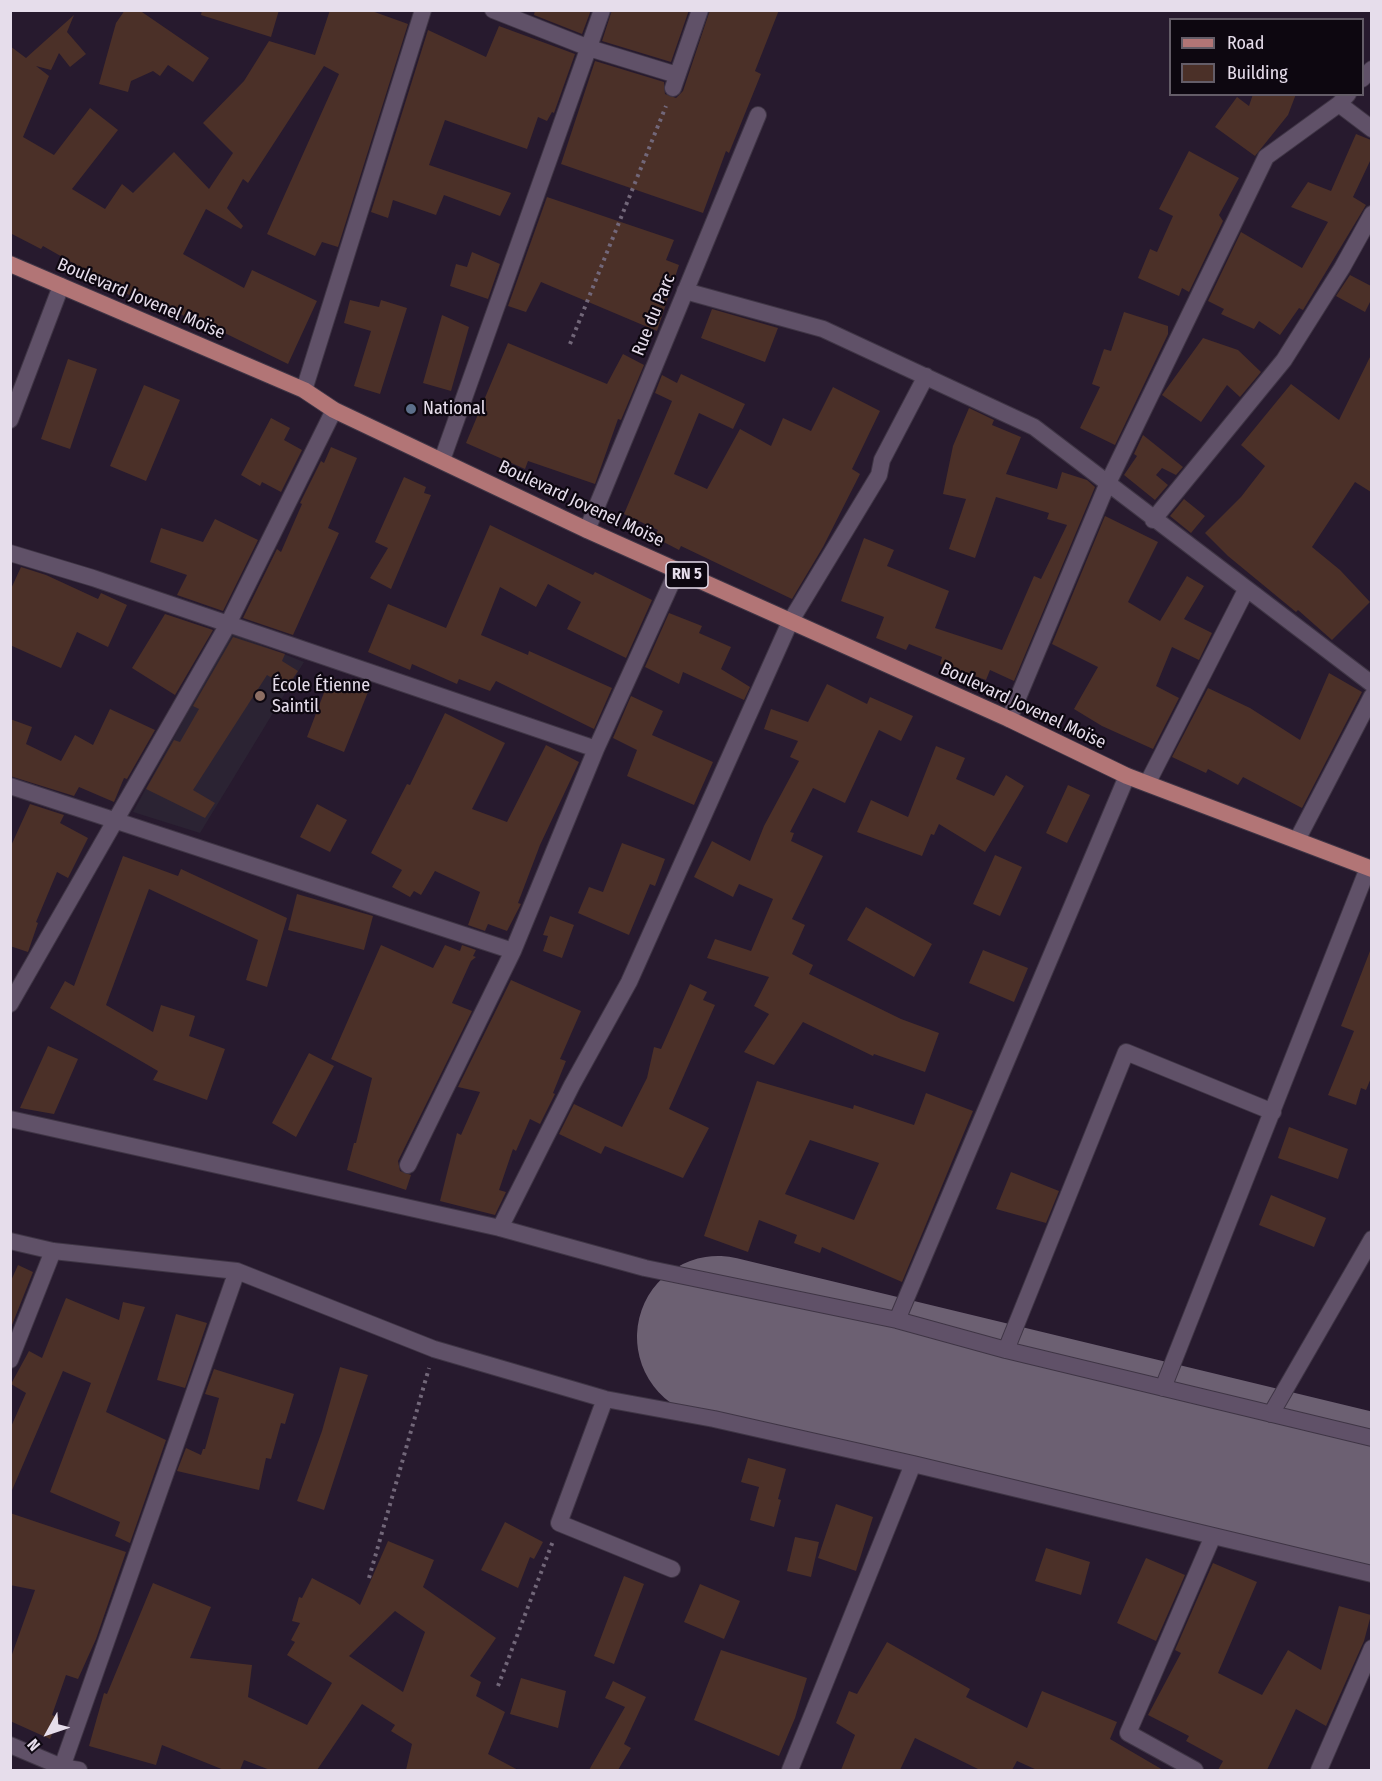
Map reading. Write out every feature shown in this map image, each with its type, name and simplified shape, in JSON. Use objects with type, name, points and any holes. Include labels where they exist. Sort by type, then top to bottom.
[{"type":"main road","name":"Boulevard Jovenel Moïse","points":[[10,264],[304,390],[334,410],[587,530],[1009,719],[1127,776],[1148,782],[1370,868]]},
{"type":"street","points":[[304,390],[423,10]]},
{"type":"street","points":[[493,10],[675,82],[700,10]]},
{"type":"street","points":[[442,460],[602,10]]},
{"type":"street","points":[[1009,719],[1107,485],[1266,157],[1343,99],[1371,129]]},
{"type":"street","name":"Rue du Parc","points":[[587,530],[758,116]]},
{"type":"street","points":[[1153,520],[1284,360],[1342,268],[1371,214]]},
{"type":"street","points":[[10,420],[61,286]]},
{"type":"street","points":[[685,291],[823,328],[1034,427],[1107,485],[1371,684]]},
{"type":"street","points":[[500,1227],[572,1085],[629,982],[790,622],[879,475],[882,460],[926,376]]},
{"type":"street","points":[[10,1004],[226,626],[334,410]]},
{"type":"street","points":[[10,553],[93,578],[226,626],[596,749]]},
{"type":"street","points":[[408,1165],[513,951],[596,749],[676,571]]},
{"type":"street","points":[[1148,782],[1246,590]]},
{"type":"street","points":[[1297,840],[1371,696]]},
{"type":"street","points":[[897,1320],[1127,776]]},
{"type":"street","points":[[10,786],[513,951]]},
{"type":"street","points":[[1162,1388],[1370,868]]},
{"type":"street","points":[[1006,1350],[1126,1052],[1273,1112]]},
{"type":"street","points":[[10,1119],[500,1227],[645,1268],[897,1320],[1006,1350],[1371,1438]]},
{"type":"street","points":[[1272,1414],[1371,1239]]},
{"type":"street","points":[[10,1241],[53,1251],[237,1271],[434,1349],[604,1399],[714,1419],[913,1464],[1371,1574]]},
{"type":"street","points":[[10,1360],[53,1251]]},
{"type":"street","points":[[62,1767],[237,1271]]},
{"type":"street","points":[[604,1399],[559,1523],[672,1569]]},
{"type":"street","points":[[790,1770],[913,1464]]},
{"type":"street","points":[[1195,1770],[1128,1734],[1213,1536]]},
{"type":"street","points":[[1319,1770],[1371,1648]]},
{"type":"street","points":[[10,1744],[62,1767],[79,1770]]},
{"type":"path","points":[[570,344],[675,82]]},
{"type":"path","points":[[369,1578],[434,1349]]},
{"type":"path","points":[[498,1686],[559,1523]]},
{"type":"shaded area","points":[[231,633],[304,662],[200,833],[133,812]]},
{"type":"shaded area","points":[[729,1266],[1371,1419],[1371,1560],[927,1455],[683,1392]]},
{"type":"building","points":[[125,10],[139,10],[209,58],[193,82],[168,65],[160,76],[153,71],[131,81],[128,92],[99,84],[116,23]]},
{"type":"building","points":[[202,10],[279,10],[271,37],[201,15]]},
{"type":"building","points":[[330,10],[369,10],[408,24],[338,247],[322,242],[315,256],[267,234],[339,74],[324,66],[248,183],[243,179],[227,208],[243,226],[241,229],[206,209],[183,254],[244,288],[252,270],[317,301],[288,364],[194,318],[193,321],[150,297],[145,304],[43,246],[41,249],[10,233],[10,46],[26,58],[74,15],[67,32],[86,54],[70,67],[59,53],[51,70],[36,66],[49,76],[23,137],[54,155],[90,108],[118,130],[72,189],[105,209],[122,184],[133,193],[174,152],[209,189],[233,153],[203,123],[244,81],[269,41],[315,55]]},
{"type":"building","points":[[535,10],[591,10],[582,34],[534,15]]},
{"type":"building","points":[[612,10],[689,10],[671,62],[602,41]]},
{"type":"building","points":[[710,10],[779,10],[755,71],[761,74],[729,153],[726,151],[703,213],[561,164],[595,61],[664,82],[665,94],[676,98],[683,91]]},
{"type":"building","points":[[499,26],[575,54],[554,113],[552,112],[547,121],[538,117],[527,149],[445,120],[429,165],[511,193],[500,216],[444,195],[436,215],[393,200],[388,218],[371,212],[428,30],[486,57]]},
{"type":"building","points":[[1252,96],[1295,96],[1288,115],[1255,156],[1215,127],[1237,97],[1249,106]]},
{"type":"building","points":[[1356,134],[1371,140],[1371,159],[1353,197],[1366,205],[1303,310],[1299,308],[1280,335],[1259,321],[1254,329],[1221,314],[1224,309],[1208,301],[1241,232],[1302,268],[1328,222],[1291,207],[1308,182],[1331,191]]},
{"type":"building","points":[[1189,151],[1239,178],[1219,215],[1223,221],[1189,292],[1182,288],[1179,296],[1138,278],[1150,249],[1157,252],[1173,216],[1159,209]]},
{"type":"building","points":[[547,197],[674,240],[666,260],[679,265],[657,331],[541,282],[526,312],[508,306]]},
{"type":"building","points":[[472,252],[500,264],[488,299],[450,286],[456,264],[467,267]]},
{"type":"building","points":[[1350,275],[1371,286],[1371,300],[1365,312],[1336,296]]},
{"type":"building","points":[[350,300],[379,307],[381,300],[407,308],[380,394],[354,386],[371,331],[344,323]]},
{"type":"building","points":[[712,309],[778,328],[765,362],[701,338]]},
{"type":"building","points":[[1124,312],[1168,326],[1168,334],[1115,445],[1080,428],[1100,387],[1092,384],[1104,349],[1111,351]]},
{"type":"building","points":[[442,315],[469,327],[451,391],[423,383]]},
{"type":"building","points":[[1203,338],[1238,350],[1261,372],[1240,397],[1227,385],[1201,422],[1162,395]]},
{"type":"building","points":[[508,343],[607,384],[623,354],[644,365],[621,420],[618,419],[595,484],[528,461],[525,469],[466,443]]},
{"type":"building","points":[[1371,355],[1371,492],[1355,482],[1312,547],[1340,570],[1370,602],[1332,640],[1298,610],[1296,612],[1228,556],[1205,533],[1241,497],[1265,466],[1241,445],[1291,384],[1339,420]]},
{"type":"building","points":[[68,359],[97,369],[70,449],[41,439]]},
{"type":"building","points":[[681,374],[745,404],[733,429],[699,413],[674,474],[707,489],[740,429],[771,446],[783,418],[811,431],[833,387],[880,411],[852,469],[860,474],[823,547],[792,599],[681,546],[679,550],[654,537],[658,530],[624,514],[672,401],[655,393],[662,375],[677,383]]},
{"type":"building","points":[[144,385],[180,400],[146,481],[110,466]]},
{"type":"building","points":[[969,408],[994,420],[992,425],[1021,437],[1006,474],[1057,489],[1062,472],[1087,480],[1095,487],[1014,681],[990,670],[986,680],[940,664],[942,657],[909,644],[906,650],[876,638],[884,617],[841,601],[864,538],[894,550],[887,566],[949,591],[935,628],[1002,650],[1034,576],[1041,579],[1067,525],[1047,519],[1049,513],[996,497],[975,558],[949,549],[966,499],[943,494],[953,446]]},
{"type":"building","points":[[271,418],[290,428],[284,440],[302,450],[281,492],[262,482],[260,486],[241,475]]},
{"type":"building","points":[[1143,435],[1183,467],[1176,475],[1162,468],[1156,475],[1168,485],[1155,500],[1124,475],[1137,456],[1134,454]]},
{"type":"building","points":[[331,447],[357,458],[328,528],[339,533],[293,635],[243,618],[277,549],[281,552],[302,504],[300,503],[321,461],[324,463]]},
{"type":"building","points":[[404,477],[426,487],[424,493],[431,495],[391,589],[370,578],[388,548],[375,542]]},
{"type":"building","points":[[1184,499],[1205,516],[1191,533],[1170,516]]},
{"type":"building","points":[[1105,516],[1158,542],[1128,602],[1160,621],[1187,576],[1204,586],[1184,619],[1212,633],[1199,660],[1172,647],[1156,686],[1179,698],[1153,749],[1102,726],[1074,709],[1098,667],[1052,644]]},
{"type":"building","points":[[215,519],[258,540],[223,611],[177,595],[187,575],[150,562],[161,528],[203,542]]},
{"type":"building","points":[[490,525],[593,575],[595,572],[652,600],[626,658],[567,629],[581,602],[548,584],[536,607],[500,587],[481,635],[528,655],[529,651],[612,688],[594,729],[496,681],[490,691],[459,679],[457,684],[412,664],[410,670],[368,652],[388,604],[446,628]]},
{"type":"building","points":[[21,567],[46,575],[98,599],[101,593],[127,605],[108,647],[77,632],[61,668],[10,645],[10,591]]},
{"type":"building","points":[[669,613],[702,626],[699,633],[731,647],[721,669],[750,687],[744,700],[683,672],[679,684],[645,667]]},
{"type":"building","points":[[165,614],[213,630],[175,695],[132,668]]},
{"type":"building","points":[[233,637],[285,654],[282,661],[298,671],[287,687],[267,675],[193,790],[215,803],[205,818],[146,789],[174,740],[180,742],[199,709],[193,706]]},
{"type":"building","points":[[1329,673],[1362,692],[1302,808],[1243,777],[1238,785],[1208,769],[1206,773],[1172,757],[1208,688],[1250,708],[1300,740]]},
{"type":"building","points":[[330,677],[368,692],[344,752],[307,737]]},
{"type":"building","points":[[827,684],[867,704],[870,697],[913,716],[901,741],[879,730],[845,803],[813,788],[790,832],[794,833],[791,841],[823,856],[792,919],[805,925],[792,954],[813,965],[809,974],[901,1019],[939,1033],[925,1072],[874,1054],[873,1056],[803,1022],[774,1065],[744,1052],[769,1014],[754,1006],[769,977],[707,958],[715,939],[751,951],[773,899],[739,884],[733,897],[694,877],[712,841],[750,861],[764,826],[799,761],[790,757],[798,741],[764,729],[771,709],[808,722]]},
{"type":"building","points":[[631,696],[663,711],[652,735],[713,762],[694,805],[627,776],[637,750],[613,738]]},
{"type":"building","points":[[110,709],[155,730],[127,779],[124,778],[114,802],[79,787],[74,796],[10,776],[10,719],[32,727],[26,744],[61,761],[75,735],[93,745]]},
{"type":"building","points":[[445,713],[505,743],[472,809],[507,822],[546,745],[579,762],[540,845],[518,903],[521,904],[507,931],[488,924],[485,931],[468,925],[480,892],[435,871],[421,895],[414,891],[410,897],[392,887],[402,870],[371,853],[407,784],[410,785]]},
{"type":"building","points":[[936,746],[965,758],[956,779],[994,796],[1006,775],[1024,786],[985,852],[939,824],[934,835],[931,834],[922,856],[857,832],[871,800],[908,817]]},
{"type":"building","points":[[1068,785],[1090,795],[1067,843],[1046,833]]},
{"type":"building","points":[[30,804],[64,815],[60,823],[88,838],[68,878],[57,872],[36,922],[38,923],[28,952],[10,946],[10,848]]},
{"type":"building","points":[[317,804],[347,820],[330,852],[300,837]]},
{"type":"building","points":[[622,843],[665,859],[655,886],[650,884],[629,935],[578,913],[589,887],[603,892]]},
{"type":"building","points":[[995,855],[1022,867],[1000,916],[973,904]]},
{"type":"building","points":[[123,856],[178,876],[181,869],[287,918],[267,987],[246,980],[258,940],[149,889],[106,1005],[153,1032],[161,1005],[195,1016],[189,1036],[225,1049],[207,1100],[153,1080],[158,1071],[50,1008],[65,981],[74,986]]},
{"type":"building","points":[[297,894],[373,916],[364,950],[288,930]]},
{"type":"building","points":[[866,907],[932,944],[914,977],[847,940]]},
{"type":"building","points":[[550,916],[574,925],[562,958],[543,951],[548,936],[543,935]]},
{"type":"building","points":[[381,945],[433,968],[445,945],[460,951],[462,945],[476,950],[473,956],[476,957],[471,961],[452,1003],[472,1011],[398,1161],[400,1171],[411,1175],[406,1190],[347,1170],[372,1078],[331,1059]]},
{"type":"building","points":[[983,950],[1028,968],[1014,1002],[969,983]]},
{"type":"building","points":[[1370,951],[1371,1078],[1366,1090],[1361,1088],[1356,1105],[1328,1095],[1354,1031],[1341,1026]]},
{"type":"building","points":[[511,980],[581,1011],[560,1059],[566,1061],[553,1093],[555,1094],[540,1124],[530,1119],[516,1151],[513,1149],[499,1190],[506,1192],[495,1215],[440,1201],[457,1133],[461,1135],[480,1092],[458,1087]]},
{"type":"building","points":[[690,984],[707,992],[703,1000],[715,1005],[669,1109],[709,1128],[683,1178],[605,1146],[601,1154],[559,1134],[574,1104],[622,1127],[647,1078],[654,1047],[661,1049]]},
{"type":"building","points":[[48,1046],[78,1059],[54,1114],[20,1108]]},
{"type":"building","points":[[309,1053],[334,1066],[296,1137],[272,1123]]},
{"type":"building","points":[[757,1081],[853,1109],[854,1105],[914,1125],[926,1093],[973,1111],[902,1282],[822,1247],[820,1253],[794,1243],[797,1235],[759,1220],[748,1252],[704,1236]],"holes":[[[810,1140],[879,1163],[854,1220],[785,1194]]]},
{"type":"building","points":[[1289,1127],[1348,1149],[1338,1179],[1278,1158]]},
{"type":"building","points":[[1011,1172],[1059,1191],[1046,1223],[996,1209]]},
{"type":"building","points":[[1271,1195],[1326,1218],[1314,1247],[1259,1225]]},
{"type":"building","points":[[18,1265],[33,1272],[10,1330],[10,1283]]},
{"type":"building","points":[[66,1298],[119,1320],[123,1302],[145,1307],[106,1412],[166,1440],[130,1543],[115,1536],[120,1522],[50,1492],[91,1383],[63,1371],[10,1495],[10,1429],[26,1393],[11,1384],[29,1351],[42,1358]]},
{"type":"building","points":[[176,1314],[207,1323],[185,1388],[157,1380]]},
{"type":"building","points":[[340,1367],[368,1375],[324,1510],[297,1501],[322,1431]]},
{"type":"building","points":[[214,1369],[294,1394],[285,1424],[281,1423],[271,1459],[266,1458],[259,1490],[177,1471],[186,1448],[201,1455],[205,1449],[219,1398],[205,1394]]},
{"type":"building","points":[[748,1458],[786,1469],[774,1527],[750,1520],[759,1487],[741,1482]]},
{"type":"building","points":[[836,1504],[873,1517],[856,1571],[818,1558]]},
{"type":"building","points":[[10,1513],[126,1552],[96,1639],[78,1679],[66,1675],[52,1715],[59,1718],[50,1739],[10,1721],[10,1660],[35,1590],[10,1585]]},
{"type":"building","points":[[505,1522],[543,1542],[534,1559],[530,1557],[518,1588],[481,1570]]},
{"type":"building","points":[[795,1537],[819,1542],[811,1577],[787,1571]]},
{"type":"building","points":[[388,1541],[434,1560],[423,1587],[496,1638],[470,1676],[481,1682],[476,1696],[505,1712],[488,1754],[518,1770],[406,1770],[412,1744],[391,1731],[395,1725],[362,1704],[317,1770],[270,1770],[244,1760],[240,1770],[224,1770],[162,1745],[156,1765],[89,1746],[104,1693],[107,1694],[153,1583],[211,1607],[190,1658],[252,1665],[248,1697],[307,1725],[332,1683],[287,1655],[295,1642],[291,1640],[300,1623],[292,1621],[299,1597],[302,1598],[312,1578],[360,1605]],"holes":[[[395,1611],[425,1632],[403,1692],[349,1656]]]},
{"type":"building","points":[[1046,1548],[1090,1562],[1081,1595],[1035,1581]]},
{"type":"building","points":[[1146,1558],[1185,1575],[1156,1641],[1117,1623]]},
{"type":"building","points":[[1213,1563],[1257,1582],[1218,1673],[1262,1695],[1288,1650],[1321,1670],[1339,1606],[1371,1615],[1364,1641],[1326,1726],[1296,1709],[1267,1770],[1218,1770],[1223,1761],[1186,1741],[1189,1736],[1148,1715],[1181,1653],[1175,1650]]},
{"type":"building","points":[[624,1576],[644,1584],[614,1664],[594,1656]]},
{"type":"building","points":[[700,1584],[740,1601],[724,1639],[684,1622]]},
{"type":"building","points":[[887,1642],[970,1689],[966,1697],[1027,1728],[1042,1691],[1117,1722],[1110,1739],[1163,1770],[1037,1770],[1017,1761],[1012,1770],[980,1770],[915,1738],[900,1770],[841,1770],[855,1735],[836,1723],[849,1691],[857,1694]]},
{"type":"building","points":[[721,1650],[807,1678],[795,1718],[779,1756],[694,1720]]},
{"type":"building","points":[[521,1678],[566,1691],[558,1728],[510,1714]]},
{"type":"building","points":[[613,1681],[646,1697],[624,1744],[631,1748],[618,1770],[589,1770],[625,1707],[605,1698]]},
{"type":"runway","points":[[718,1337],[1372,1495]]},
{"type":"place","name":"National","points":[[411,409]]},
{"type":"place","name":"École Étienne Saintil","points":[[260,696]]}]
